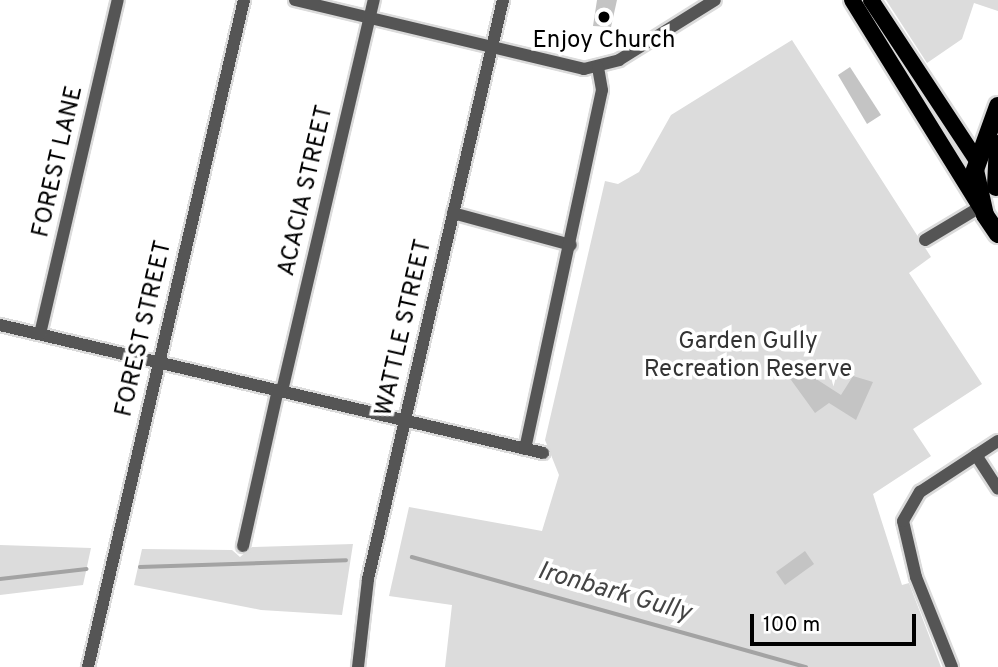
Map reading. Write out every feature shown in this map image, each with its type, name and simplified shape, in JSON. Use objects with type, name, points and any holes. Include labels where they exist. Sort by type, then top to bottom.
[{"type":"highway","points":[[998,106],[976,159],[983,211],[998,234]]},
{"type":"highway","points":[[997,189],[998,145]]},
{"type":"highway","points":[[976,159],[997,189]]},
{"type":"main road","points":[[852,0],[983,211]]},
{"type":"main road","points":[[871,0],[976,159]]},
{"type":"main road","points":[[937,138],[948,117]]},
{"type":"street","name":"FOREST LANE","points":[[40,334],[118,0]]},
{"type":"street","name":"FOREST STREET","points":[[88,667],[244,0]]},
{"type":"street","points":[[295,0],[492,46],[567,67],[598,67],[715,0]]},
{"type":"street","name":"ACACIA STREET","points":[[243,546],[374,0]]},
{"type":"street","name":"WATTLE STREET","points":[[358,667],[368,579],[503,0]]},
{"type":"street","points":[[525,449],[603,90],[598,67]]},
{"type":"street","points":[[925,240],[983,211]]},
{"type":"street","points":[[453,213],[570,245]]},
{"type":"street","points":[[0,325],[543,453]]},
{"type":"street","points":[[952,667],[905,538],[909,504],[998,441]]},
{"type":"street","points":[[976,455],[998,489]]},
{"type":"green space","points":[[886,0],[998,0],[998,11],[974,3],[962,39],[927,63]]},
{"type":"green space","name":"Garden Gully Recreation Reserve","points":[[792,40],[931,257],[909,273],[982,384],[913,429],[931,456],[873,494],[902,585],[909,583],[941,667],[445,667],[452,605],[389,596],[409,507],[542,531],[559,475],[545,440],[605,181],[618,184],[639,172],[671,115]]},
{"type":"green space","points":[[353,544],[342,615],[261,610],[134,585],[142,549],[232,550],[240,557],[252,547]]},
{"type":"green space","points":[[0,545],[91,548],[83,585],[0,595]]},
{"type":"building","name":"Enjoy Church","points":[[597,0],[617,0],[611,27],[593,26]]},
{"type":"building","points":[[850,67],[881,115],[867,124],[838,75]]},
{"type":"building","points":[[796,366],[841,395],[853,376],[873,382],[856,420],[829,403],[815,413],[786,373]]},
{"type":"building","points":[[805,551],[814,564],[785,585],[776,572]]},
{"type":"waterway","name":"Ironbark Gully","points":[[412,557],[806,667]]},
{"type":"waterway","name":"Ironbark Gully","points":[[140,567],[346,560]]},
{"type":"waterway","name":"Ironbark Gully","points":[[0,579],[86,569]]},
{"type":"place","name":"Enjoy Church","points":[[604,17]]}]
